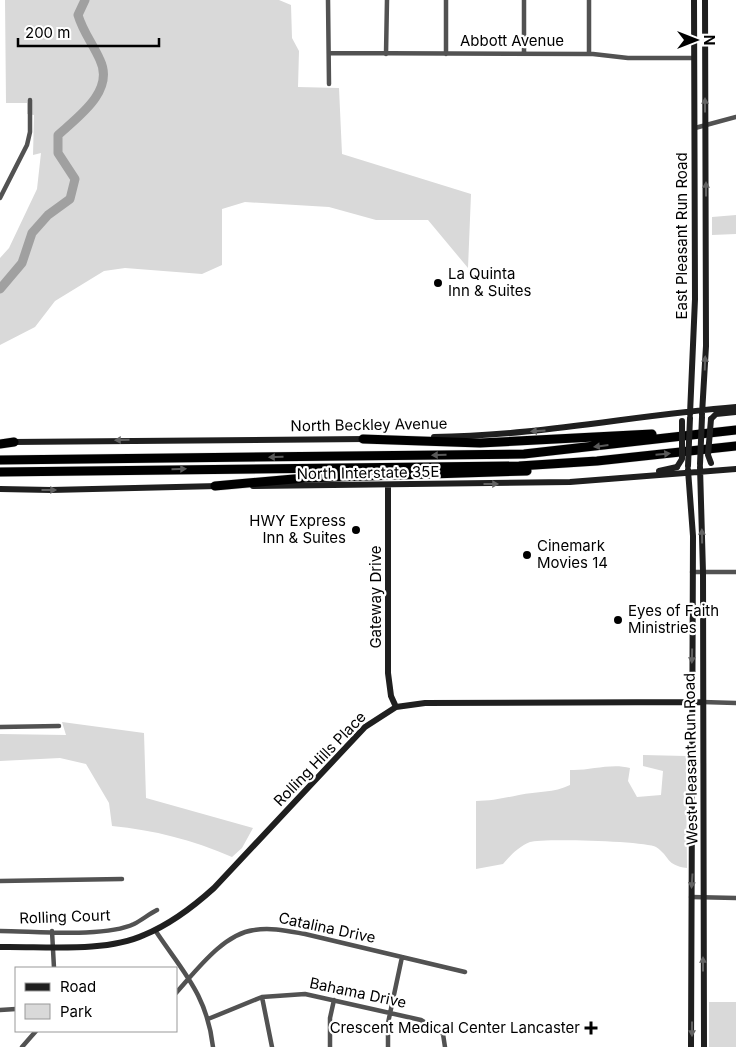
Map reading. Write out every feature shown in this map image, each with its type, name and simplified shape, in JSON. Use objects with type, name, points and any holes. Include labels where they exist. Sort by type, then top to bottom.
[{"type":"highway","points":[[363,439],[480,443],[654,434],[721,427],[736,430]]},
{"type":"highway","points":[[0,460],[524,454],[736,430]]},
{"type":"highway","points":[[0,443],[14,442]]},
{"type":"highway","points":[[0,472],[485,467],[597,461],[736,446]]},
{"type":"highway","points":[[215,486],[305,478],[488,474],[570,467],[597,461]]},
{"type":"main road","name":"East Pleasant Run Road","points":[[688,469],[696,290],[694,0]]},
{"type":"main road","name":"East Pleasant Run Road","points":[[700,467],[706,346],[705,0]]},
{"type":"main road","points":[[694,58],[705,58]]},
{"type":"main road","points":[[695,209],[706,208]]},
{"type":"main road","points":[[695,240],[706,240]]},
{"type":"main road","points":[[696,290],[706,290]]},
{"type":"main road","name":"North Beckley Avenue","points":[[14,442],[447,437],[545,431],[690,410],[736,407]]},
{"type":"main road","points":[[736,412],[716,414],[711,419],[708,455],[712,463],[723,468],[736,469]]},
{"type":"main road","points":[[639,477],[649,472],[677,467],[682,459],[682,421],[669,413]]},
{"type":"main road","name":"North Interstate 35E","points":[[0,489],[50,490],[570,482],[639,477],[700,467],[736,469]]},
{"type":"main road","name":"West Pleasant Run Road","points":[[700,467],[703,572],[704,1047]]},
{"type":"main road","name":"West Pleasant Run Road","points":[[688,469],[693,536],[691,702],[693,865],[691,897],[692,1047]]},
{"type":"main road","name":"Gateway Drive","points":[[388,485],[388,673],[391,696],[396,707]]},
{"type":"main road","name":"Rolling Hills Place","points":[[0,947],[53,946],[125,941],[155,930],[189,910],[208,894],[364,727],[396,707],[425,702],[702,702]]},
{"type":"main road","points":[[692,1012],[704,1012]]},
{"type":"street","points":[[328,0],[329,84]]},
{"type":"street","points":[[386,54],[387,0]]},
{"type":"street","points":[[446,0],[446,54]]},
{"type":"street","points":[[524,0],[524,54]]},
{"type":"street","points":[[589,0],[589,54]]},
{"type":"street","name":"Abbott Avenue","points":[[329,53],[589,54],[628,58],[694,58]]},
{"type":"street","points":[[0,198],[27,145],[30,132],[30,100]]},
{"type":"street","points":[[694,128],[736,117]]},
{"type":"street","points":[[692,572],[736,572]]},
{"type":"street","points":[[702,702],[736,703]]},
{"type":"street","points":[[0,727],[58,726]]},
{"type":"street","points":[[0,881],[122,879]]},
{"type":"street","points":[[691,897],[736,898]]},
{"type":"street","name":"Rolling Court","points":[[0,932],[96,931],[120,928],[133,924],[157,910]]},
{"type":"street","points":[[155,930],[190,978],[208,1018],[213,1047]]},
{"type":"street","name":"Catalina Drive","points":[[178,991],[227,942],[252,930],[278,930],[305,934],[465,972]]},
{"type":"street","points":[[52,931],[54,967]]},
{"type":"street","points":[[388,1047],[390,1013],[402,957]]},
{"type":"street","name":"Bahama Drive","points":[[208,1018],[262,997],[305,994],[421,1020],[443,1034],[445,1047]]},
{"type":"street","points":[[262,997],[272,1047]]},
{"type":"street","points":[[330,1047],[330,1018],[334,1000]]},
{"type":"street","points":[[0,1010],[15,1009]]},
{"type":"street","points":[[22,1047],[35,1032]]},
{"type":"green space","points":[[5,0],[279,0],[291,5],[292,38],[299,51],[298,87],[339,88],[342,154],[471,194],[468,268],[428,220],[376,220],[329,207],[245,202],[222,209],[222,265],[202,274],[125,268],[104,271],[55,301],[35,327],[0,345],[0,258],[9,248],[37,189],[41,153],[33,155],[34,115],[27,114],[27,103],[6,103]]},
{"type":"green space","points":[[736,215],[736,234],[712,235],[712,217]]},
{"type":"green space","points":[[62,722],[144,733],[146,798],[253,828],[242,848],[232,857],[173,837],[143,830],[112,826],[109,803],[86,764],[60,758],[0,761],[0,734],[66,735]]},
{"type":"green space","points":[[643,755],[686,756],[687,868],[671,863],[656,847],[648,845],[553,840],[530,842],[518,849],[503,864],[476,869],[476,801],[558,789],[570,785],[570,770],[615,766],[630,768],[628,781],[637,797],[661,795],[663,771],[643,766]]},
{"type":"green space","points":[[709,1002],[736,1002],[736,1047],[709,1047]]},
{"type":"waterway","points":[[0,289],[22,263],[32,233],[48,215],[70,199],[75,179],[58,153],[58,135],[84,112],[99,93],[103,82],[100,60],[78,15],[85,0]]},
{"type":"place","name":"La Quinta Inn & Suites","points":[[438,283]]},
{"type":"place","name":"HWY Express Inn & Suites","points":[[356,530]]},
{"type":"place","name":"Cinemark Movies 14","points":[[527,555]]},
{"type":"place","name":"Eyes of Faith Ministries","points":[[618,620]]},
{"type":"place","name":"Crescent Medical Center Lancaster","points":[[591,1028]]}]
